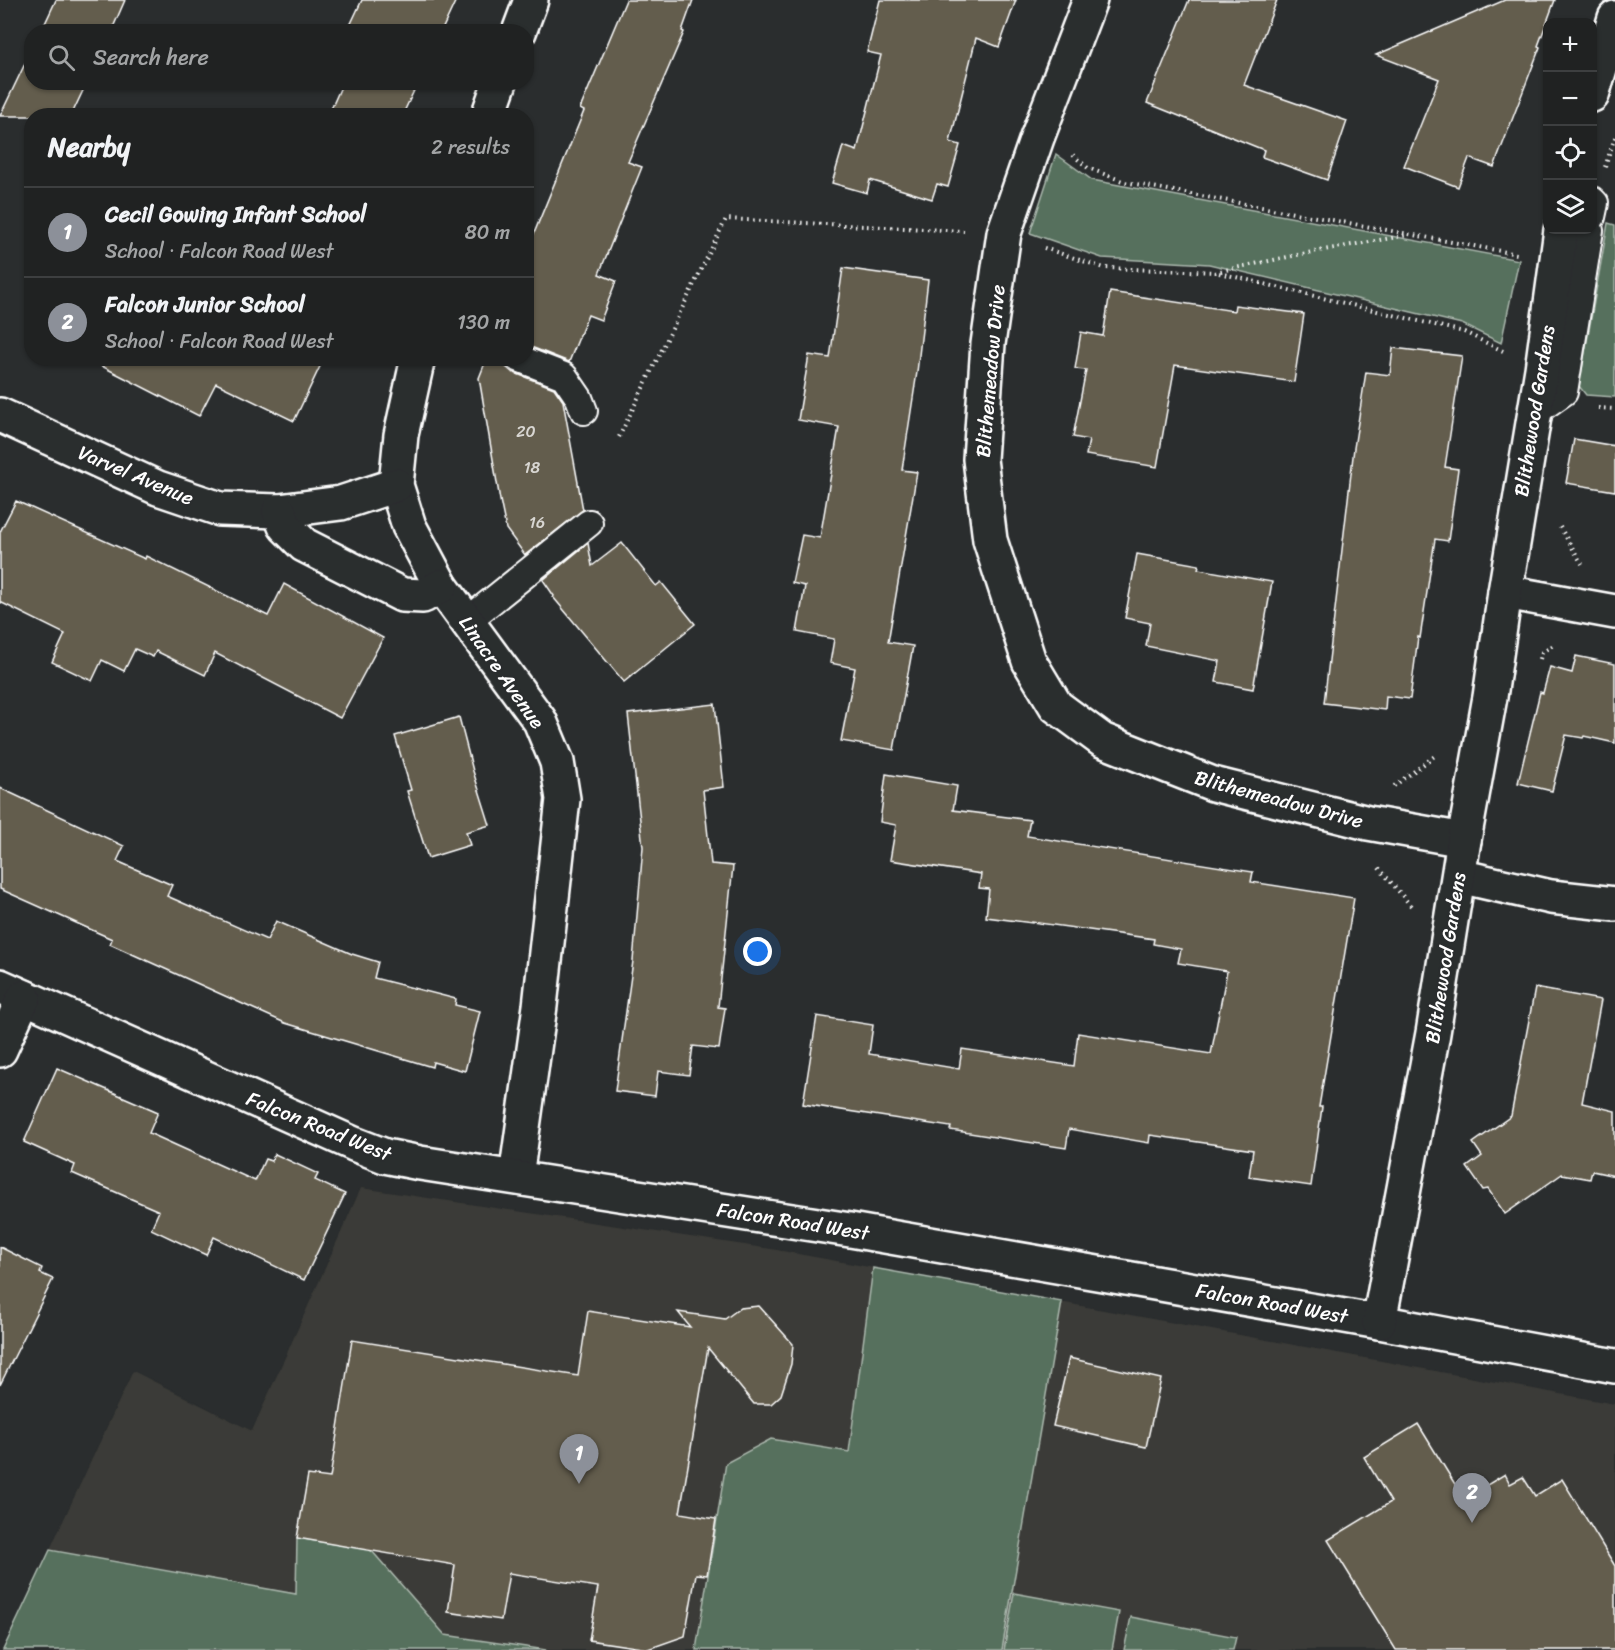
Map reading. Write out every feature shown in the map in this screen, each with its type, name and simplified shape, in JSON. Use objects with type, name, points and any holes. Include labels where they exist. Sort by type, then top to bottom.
[{"type":"street","points":[[522,24],[531,0]]},
{"type":"street","name":"Blithemeadow Drive","points":[[1090,0],[1037,138],[1004,233],[988,344],[980,459],[990,540],[1029,661],[1056,706],[1102,740],[1213,784],[1368,823],[1464,840]]},
{"type":"street","points":[[1597,81],[1615,18]]},
{"type":"street","points":[[491,108],[497,90]]},
{"type":"street","name":"Blithewood Gardens","points":[[1379,1322],[1433,1033],[1490,697],[1542,369],[1558,245]]},
{"type":"street","name":"Linacre Avenue","points":[[416,366],[401,435],[396,485],[409,526],[441,586],[540,721],[557,762],[563,799],[540,1006],[516,1177]]},
{"type":"street","name":"Varvel Avenue","points":[[0,415],[158,488],[220,509],[279,511],[341,503],[396,485]]},
{"type":"street","points":[[279,511],[285,526],[304,545],[402,595],[423,596],[441,586]]},
{"type":"street","points":[[1505,592],[1615,612]]},
{"type":"street","points":[[1459,876],[1551,897],[1615,904]]},
{"type":"street","points":[[0,1050],[12,991]]},
{"type":"street","name":"Falcon Road West","points":[[12,991],[385,1156],[850,1230],[1379,1322],[1615,1366]]},
{"type":"lane","points":[[1534,413],[1564,392],[1589,234]]},
{"type":"lane","points":[[534,364],[564,376],[579,398],[584,411]]},
{"type":"lane","points":[[467,621],[589,523]]},
{"type":"path","points":[[1037,138],[1064,148],[1088,168],[1125,182],[1408,235],[1558,245]]},
{"type":"path","points":[[619,437],[726,219],[1004,233],[1104,268],[1216,272],[1464,332],[1542,369]]},
{"type":"path","points":[[1216,272],[1408,235]]},
{"type":"shaded area","points":[[361,1188],[771,1249],[1615,1404],[1615,1650],[3,1650],[133,1371],[252,1431]]},
{"type":"green space","points":[[1056,154],[1092,180],[1519,260],[1501,343],[1462,324],[1209,264],[1102,258],[1030,233]]},
{"type":"green space","points":[[1608,223],[1615,225],[1615,397],[1586,395],[1579,386]]},
{"type":"green space","points":[[873,1268],[1062,1302],[1002,1650],[696,1650],[726,1463],[771,1439],[849,1452]]},
{"type":"green space","points":[[297,1538],[371,1550],[445,1635],[546,1650],[3,1650],[50,1550],[296,1594]]},
{"type":"green space","points":[[1014,1593],[1119,1612],[1112,1650],[1004,1650]]},
{"type":"green space","points":[[1131,1617],[1236,1637],[1233,1650],[1124,1650]]},
{"type":"building","points":[[56,0],[125,0],[114,24],[45,24]]},
{"type":"building","points":[[362,0],[456,0],[445,24],[351,24]]},
{"type":"building","points":[[626,0],[693,0],[682,31],[684,32],[628,162],[642,167],[599,274],[616,281],[601,320],[588,315],[569,362],[534,348],[534,233],[584,111],[580,109]]},
{"type":"building","points":[[880,0],[1016,0],[999,47],[976,38],[950,142],[960,145],[948,187],[937,184],[932,199],[870,180],[867,193],[832,183],[843,146],[857,151],[881,55],[867,52]]},
{"type":"building","points":[[1189,0],[1277,0],[1244,85],[1347,121],[1327,180],[1262,157],[1264,150],[1147,103]]},
{"type":"building","points":[[1505,0],[1555,0],[1548,18],[1543,18],[1543,32],[1538,46],[1540,47],[1494,167],[1469,158],[1458,187],[1404,166],[1439,79],[1376,55]]},
{"type":"building","points":[[24,66],[24,90],[83,90],[75,108],[24,108],[24,116],[0,116]]},
{"type":"building","points":[[339,90],[414,90],[406,108],[332,108]]},
{"type":"building","points":[[843,268],[928,280],[902,470],[917,472],[888,642],[913,646],[894,750],[841,741],[855,668],[830,663],[834,639],[797,632],[805,586],[792,583],[802,535],[820,538],[839,427],[798,420],[809,355],[830,358]]},
{"type":"building","points":[[1110,292],[1234,311],[1235,305],[1304,314],[1294,382],[1175,365],[1157,467],[1086,455],[1089,440],[1073,437],[1086,370],[1075,369],[1081,332],[1103,336]]},
{"type":"building","points":[[1393,348],[1462,356],[1445,467],[1458,469],[1448,541],[1435,539],[1410,699],[1386,696],[1385,710],[1324,703],[1354,448],[1366,372],[1390,375]]},
{"type":"building","points":[[102,366],[320,366],[294,421],[216,383],[199,416]]},
{"type":"building","points":[[484,366],[506,366],[512,372],[554,388],[563,401],[583,510],[525,555],[506,529],[479,378]]},
{"type":"building","points":[[1574,439],[1615,446],[1615,491],[1566,483]]},
{"type":"building","points":[[16,501],[145,559],[146,556],[268,616],[284,584],[383,638],[340,718],[215,653],[205,675],[156,651],[153,657],[135,649],[124,671],[102,660],[92,681],[52,662],[65,634],[0,602],[0,532]]},
{"type":"building","points":[[588,543],[592,566],[622,543],[656,586],[661,582],[695,624],[624,682],[553,597],[543,580]]},
{"type":"building","points":[[1137,554],[1199,565],[1198,569],[1272,582],[1253,689],[1216,682],[1220,661],[1146,646],[1150,623],[1125,618]]},
{"type":"building","points":[[1576,656],[1615,664],[1615,743],[1584,736],[1583,738],[1566,735],[1552,791],[1518,783],[1540,692],[1543,693],[1550,667],[1572,673]]},
{"type":"building","points":[[715,704],[724,787],[703,790],[711,864],[733,866],[718,1007],[725,1008],[719,1049],[693,1046],[689,1075],[658,1071],[655,1096],[615,1091],[633,961],[643,847],[628,714]]},
{"type":"building","points":[[459,717],[490,825],[466,832],[470,845],[428,858],[407,791],[411,790],[395,736]]},
{"type":"building","points":[[886,774],[957,786],[953,810],[1030,820],[1027,836],[1253,872],[1251,882],[1354,898],[1319,1107],[1322,1107],[1311,1186],[1249,1177],[1253,1150],[1150,1135],[1149,1143],[1069,1129],[1066,1148],[803,1104],[817,1016],[873,1025],[869,1054],[959,1069],[962,1049],[1074,1066],[1078,1033],[1211,1054],[1227,971],[1178,963],[1181,949],[1153,944],[1154,939],[986,917],[989,889],[979,888],[981,874],[890,860],[896,825],[880,822]]},
{"type":"building","points":[[0,788],[124,846],[117,861],[172,885],[167,896],[267,940],[276,921],[352,954],[378,962],[374,978],[456,999],[455,1005],[480,1011],[465,1071],[433,1062],[432,1067],[285,1023],[110,944],[112,939],[0,889]]},
{"type":"building","points":[[1535,988],[1601,1000],[1582,1103],[1615,1111],[1615,1176],[1592,1171],[1590,1179],[1562,1174],[1505,1214],[1488,1189],[1483,1190],[1467,1167],[1482,1156],[1473,1143],[1511,1116]]},
{"type":"building","points":[[57,1068],[158,1112],[149,1133],[255,1181],[265,1159],[271,1161],[275,1154],[318,1174],[315,1180],[345,1194],[304,1280],[214,1237],[206,1255],[151,1229],[159,1211],[72,1173],[75,1165],[24,1142]]},
{"type":"building","points":[[0,1247],[42,1268],[40,1273],[53,1279],[0,1385]]},
{"type":"building","points":[[759,1306],[793,1344],[791,1364],[781,1395],[771,1404],[754,1404],[708,1348],[680,1513],[716,1519],[707,1575],[696,1574],[685,1636],[648,1649],[589,1640],[598,1587],[509,1573],[501,1620],[448,1612],[455,1565],[297,1538],[308,1475],[330,1478],[352,1340],[578,1376],[588,1311],[690,1327],[678,1312],[725,1319],[740,1308]]},
{"type":"building","points":[[1069,1358],[1161,1379],[1146,1447],[1053,1426]]},
{"type":"building","points":[[1418,1424],[1464,1499],[1505,1474],[1510,1484],[1523,1477],[1535,1496],[1562,1479],[1615,1566],[1615,1650],[1396,1650],[1328,1540],[1391,1502],[1364,1457]]},
{"type":"place","name":"Cecil Gowing Infant School","points":[[579,1484]]},
{"type":"place","name":"Falcon Junior School","points":[[1472,1523]]}]
